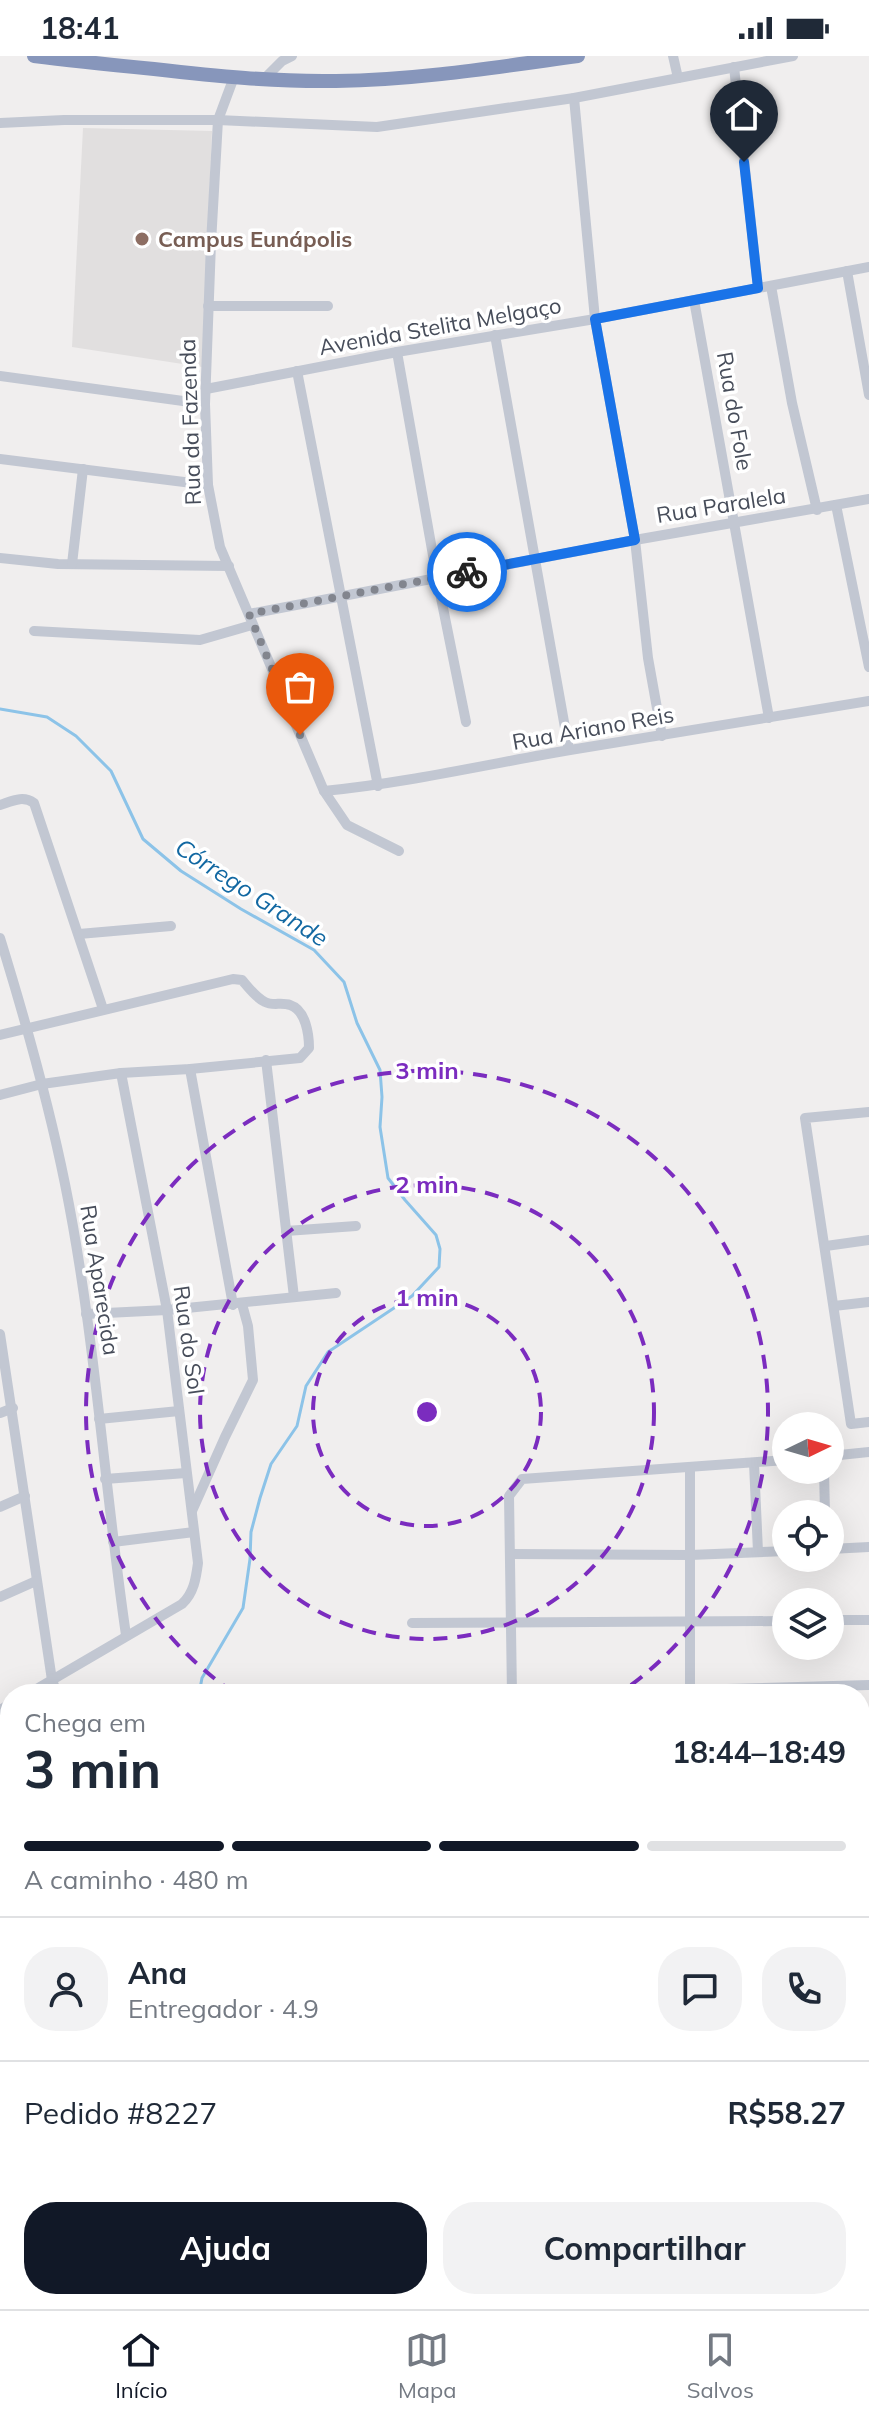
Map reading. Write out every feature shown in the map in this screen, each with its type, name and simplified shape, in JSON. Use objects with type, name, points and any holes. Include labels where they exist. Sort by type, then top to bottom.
[{"type":"highway","points":[[34,56],[234,77],[374,80],[578,56]]},
{"type":"street","points":[[264,79],[282,61],[292,56]]},
{"type":"street","points":[[673,56],[678,78]]},
{"type":"street","points":[[0,123],[218,120],[377,127],[574,98],[793,56]]},
{"type":"street","points":[[734,67],[758,288]]},
{"type":"street","name":"Rua da Fazenda","points":[[234,77],[218,120],[205,404],[208,485],[220,547],[324,791],[347,825],[399,851]]},
{"type":"street","points":[[574,98],[595,319],[635,540],[648,658],[662,736]]},
{"type":"street","name":"Avenida Stelita Melgaço","points":[[206,389],[869,267]]},
{"type":"street","points":[[847,271],[869,395]]},
{"type":"street","points":[[771,286],[795,418],[817,510]]},
{"type":"street","name":"Rua do Fole","points":[[694,300],[769,718]]},
{"type":"street","points":[[208,306],[328,306]]},
{"type":"street","points":[[495,335],[569,750]]},
{"type":"street","points":[[397,352],[466,722]]},
{"type":"street","points":[[297,371],[378,786]]},
{"type":"street","points":[[0,376],[205,404]]},
{"type":"street","points":[[0,459],[208,485]]},
{"type":"street","points":[[72,564],[83,469]]},
{"type":"street","name":"Rua Paralela","points":[[34,631],[200,640],[250,620],[341,598],[635,540],[869,499]]},
{"type":"street","points":[[836,505],[869,667]]},
{"type":"street","points":[[0,558],[72,564],[229,566]]},
{"type":"street","name":"Rua Ariano Reis","points":[[324,791],[378,786],[569,750],[869,701]]},
{"type":"street","points":[[0,805],[19,798],[28,798],[34,803],[103,1009]]},
{"type":"street","points":[[79,934],[171,926]]},
{"type":"street","name":"Rua Aparecida","points":[[0,938],[28,1027],[65,1184],[86,1314],[126,1635]]},
{"type":"street","points":[[0,1035],[233,979],[242,980],[265,1002],[289,1004],[303,1018],[309,1037],[309,1048],[300,1058],[121,1073],[42,1084],[0,1095]]},
{"type":"street","points":[[270,1060],[294,1297]]},
{"type":"street","points":[[190,1069],[237,1304],[248,1326],[253,1380],[191,1514]]},
{"type":"street","name":"Rua do Sol","points":[[121,1073],[167,1310],[198,1563],[195,1582],[187,1600],[126,1635]]},
{"type":"street","points":[[869,1112],[805,1118],[851,1424],[869,1422]]},
{"type":"street","points":[[286,1231],[356,1226]]},
{"type":"street","points":[[826,1246],[869,1240]]},
{"type":"street","points":[[86,1314],[167,1310],[336,1293]]},
{"type":"street","points":[[834,1306],[869,1302]]},
{"type":"street","points":[[0,1334],[53,1684]]},
{"type":"street","points":[[0,1413],[13,1408]]},
{"type":"street","points":[[99,1419],[179,1411]]},
{"type":"street","points":[[844,1455],[869,1452]]},
{"type":"street","points":[[512,1684],[509,1496],[522,1479],[772,1461]]},
{"type":"street","points":[[754,1463],[758,1552]]},
{"type":"street","points":[[690,1468],[690,1684]]},
{"type":"street","points":[[105,1479],[186,1473]]},
{"type":"street","points":[[0,1507],[25,1496]]},
{"type":"street","points":[[113,1542],[194,1532]]},
{"type":"street","points":[[844,1548],[869,1547]]},
{"type":"street","points":[[510,1554],[690,1555],[772,1552]]},
{"type":"street","points":[[0,1597],[36,1581]]},
{"type":"street","points":[[844,1620],[869,1620]]},
{"type":"street","points":[[412,1623],[772,1621]]},
{"type":"street","points":[[45,1684],[126,1635]]},
{"type":"shaded area","name":"Campus Eunápolis","points":[[83,128],[212,131],[202,367],[72,347]]},
{"type":"waterway","name":"Córrego Grande","points":[[0,709],[47,717],[76,736],[111,771],[143,839],[181,871],[314,950],[344,982],[357,1023],[380,1070],[380,1127],[388,1178],[436,1235],[440,1249],[439,1267],[412,1296],[328,1352],[306,1386],[297,1426],[271,1464],[260,1498],[251,1532],[243,1608],[201,1684]]},
{"type":"way so far","points":[[300,735],[249,614],[467,572]]},
{"type":"place","name":"Campus Eunápolis","points":[[142,239]]},
{"type":"route","points":[[467,572],[635,540],[595,319],[758,288],[744,162]]}]
